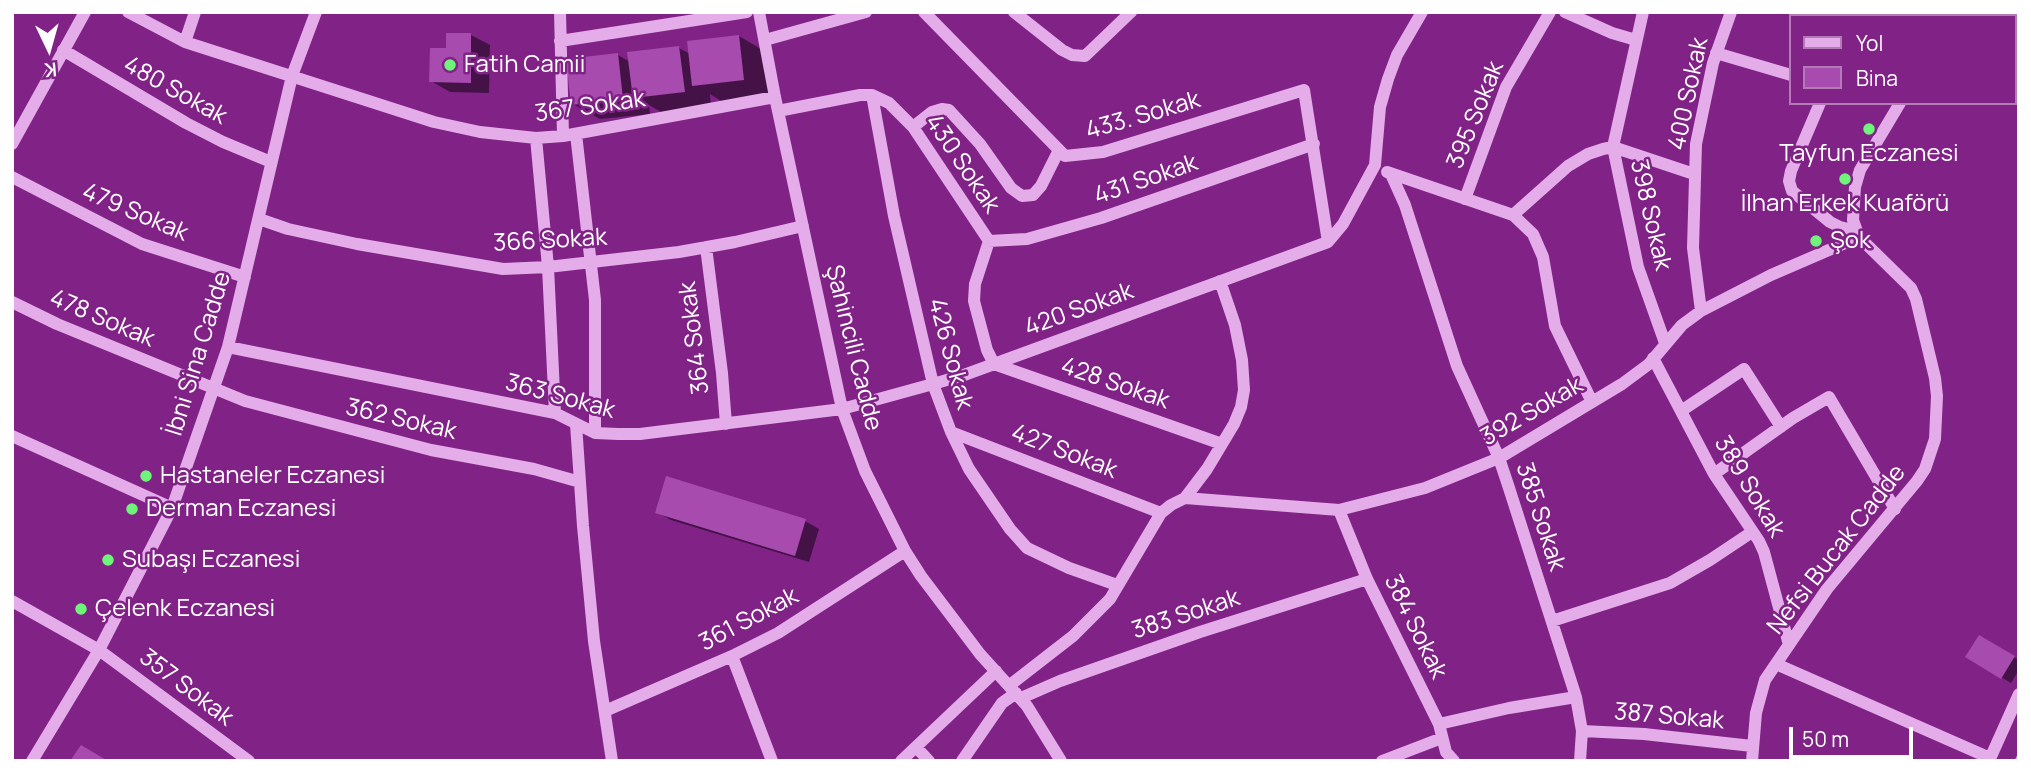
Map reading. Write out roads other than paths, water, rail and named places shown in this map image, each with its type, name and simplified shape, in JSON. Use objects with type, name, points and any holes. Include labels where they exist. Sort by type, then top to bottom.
[{"type":"street","points":[[12,144],[85,12]]},
{"type":"street","name":"367 Sokak","points":[[128,12],[185,42],[434,122],[480,132],[536,138],[570,135],[775,97]]},
{"type":"street","points":[[185,42],[195,12]]},
{"type":"street","name":"İbni Sina Cadde","points":[[32,761],[99,650],[172,508],[228,347],[292,76],[316,12]]},
{"type":"street","points":[[559,12],[570,135],[595,300],[595,433]]},
{"type":"street","points":[[560,41],[747,12]]},
{"type":"street","name":"Şahincili Cadde","points":[[759,12],[842,409],[865,471],[905,551],[929,587],[1018,695],[1061,761]]},
{"type":"street","points":[[765,40],[866,12]]},
{"type":"street","name":"433. Sokak","points":[[923,12],[1058,152],[1065,156],[1103,152],[1304,90],[1314,144]]},
{"type":"street","points":[[1014,12],[1062,50],[1072,55],[1085,56],[1131,12]]},
{"type":"street","points":[[1328,242],[1343,224],[1375,165],[1380,107],[1388,79],[1397,55],[1422,12]]},
{"type":"street","name":"395 Sokak","points":[[1465,199],[1506,86],[1550,12]]},
{"type":"street","points":[[1565,12],[1612,33],[1636,40]]},
{"type":"street","name":"398 Sokak","points":[[1643,12],[1613,148],[1638,267],[1665,343]]},
{"type":"street","name":"400 Sokak","points":[[1701,311],[1693,248],[1696,144],[1716,53],[1731,12]]},
{"type":"street","name":"480 Sokak","points":[[63,50],[223,142],[271,162]]},
{"type":"street","points":[[1716,53],[1790,75]]},
{"type":"street","points":[[778,111],[872,95]]},
{"type":"street","name":"430 Sokak","points":[[872,95],[890,103],[913,127],[989,241],[975,284],[974,301],[987,349],[994,364]]},
{"type":"street","name":"426 Sokak","points":[[872,95],[894,216],[933,384],[951,432],[969,469],[1010,529],[1027,548],[1069,568],[1117,585]]},
{"type":"street","points":[[1819,105],[1791,171],[1792,191],[1830,222],[1858,234]]},
{"type":"street","points":[[1858,234],[1853,220],[1855,187],[1860,170],[1899,105]]},
{"type":"street","points":[[913,127],[932,112],[942,108],[949,110],[1011,188],[1022,197],[1033,195],[1041,186],[1058,152]]},
{"type":"street","points":[[536,138],[548,267],[555,413]]},
{"type":"street","points":[[1314,144],[1328,242]]},
{"type":"street","name":"431 Sokak","points":[[989,241],[1027,239],[1101,218],[1314,144]]},
{"type":"street","points":[[1513,215],[1568,166],[1588,154],[1613,148],[1694,174]]},
{"type":"street","points":[[1375,165],[1391,174],[1513,215],[1533,234],[1546,272],[1555,326],[1592,402]]},
{"type":"street","name":"385 Sokak","points":[[1391,174],[1405,205],[1457,366],[1499,458],[1552,621],[1576,697],[1582,731],[1580,761]]},
{"type":"street","name":"479 Sokak","points":[[12,177],[142,244],[245,277]]},
{"type":"street","name":"366 Sokak","points":[[259,219],[288,229],[357,244],[503,269],[548,267],[706,247],[803,226]]},
{"type":"street","name":"392 Sokak","points":[[1185,498],[1339,510],[1425,488],[1499,458],[1592,402],[1640,371],[1682,325],[1701,311],[1858,234]]},
{"type":"street","name":"Nefsi Bucak Cadde","points":[[1752,761],[1756,713],[1765,680],[1827,589],[1925,469],[1935,439],[1937,396],[1922,317],[1910,288],[1858,234]]},
{"type":"street","name":"420 Sokak","points":[[842,409],[994,364],[1328,242]]},
{"type":"street","name":"364 Sokak","points":[[706,247],[726,424]]},
{"type":"street","points":[[962,761],[1002,703],[1018,695],[1099,611],[1161,513],[1185,498],[1234,424],[1244,390],[1240,347],[1220,281]]},
{"type":"street","name":"478 Sokak","points":[[12,302],[57,324],[214,390]]},
{"type":"street","name":"363 Sokak","points":[[228,347],[555,413],[595,433],[640,434],[842,409]]},
{"type":"street","name":"389 Sokak","points":[[1653,358],[1714,474],[1765,552],[1789,645]]},
{"type":"street","name":"428 Sokak","points":[[994,364],[1222,444]]},
{"type":"street","points":[[1681,411],[1744,369],[1781,427]]},
{"type":"street","name":"362 Sokak","points":[[214,390],[323,423],[431,450],[559,475],[580,482]]},
{"type":"street","points":[[1714,474],[1829,397],[1895,509]]},
{"type":"street","points":[[576,424],[594,640],[612,761]]},
{"type":"street","name":"427 Sokak","points":[[951,432],[1161,513]]},
{"type":"street","points":[[12,436],[172,508]]},
{"type":"street","name":"384 Sokak","points":[[1339,510],[1367,579],[1439,724],[1446,752],[1454,761]]},
{"type":"street","points":[[1552,621],[1670,583],[1752,532]]},
{"type":"street","name":"361 Sokak","points":[[605,711],[732,656],[778,632],[905,551]]},
{"type":"street","name":"383 Sokak","points":[[1018,695],[1199,632],[1367,579]]},
{"type":"street","name":"357 Sokak","points":[[12,601],[99,650],[249,761]]},
{"type":"street","points":[[732,656],[772,761]]},
{"type":"street","points":[[1776,664],[1990,759],[2019,694]]},
{"type":"street","points":[[901,761],[996,671]]},
{"type":"street","points":[[1439,724],[1509,708],[1576,697]]},
{"type":"street","name":"387 Sokak","points":[[1582,731],[1644,734],[1752,746]]},
{"type":"street","points":[[1382,761],[1442,738]]},
{"type":"street","points":[[916,747],[929,761]]},
{"type":"waterway","points":[[2017,761],[2019,757]]},
{"type":"place","name":"Fatih Camii","points":[[450,65]]},
{"type":"place","name":"Tayfun Eczanesi","points":[[1869,129]]},
{"type":"place","name":"İlhan Erkek Kuaförü","points":[[1845,179]]},
{"type":"place","name":"Şok","points":[[1816,241]]},
{"type":"place","name":"Hastaneler Eczanesi","points":[[146,476]]},
{"type":"place","name":"Derman Eczanesi","points":[[132,509]]},
{"type":"place","name":"Subaşı Eczanesi","points":[[108,560]]},
{"type":"place","name":"Çelenk Eczanesi","points":[[81,609]]}]
